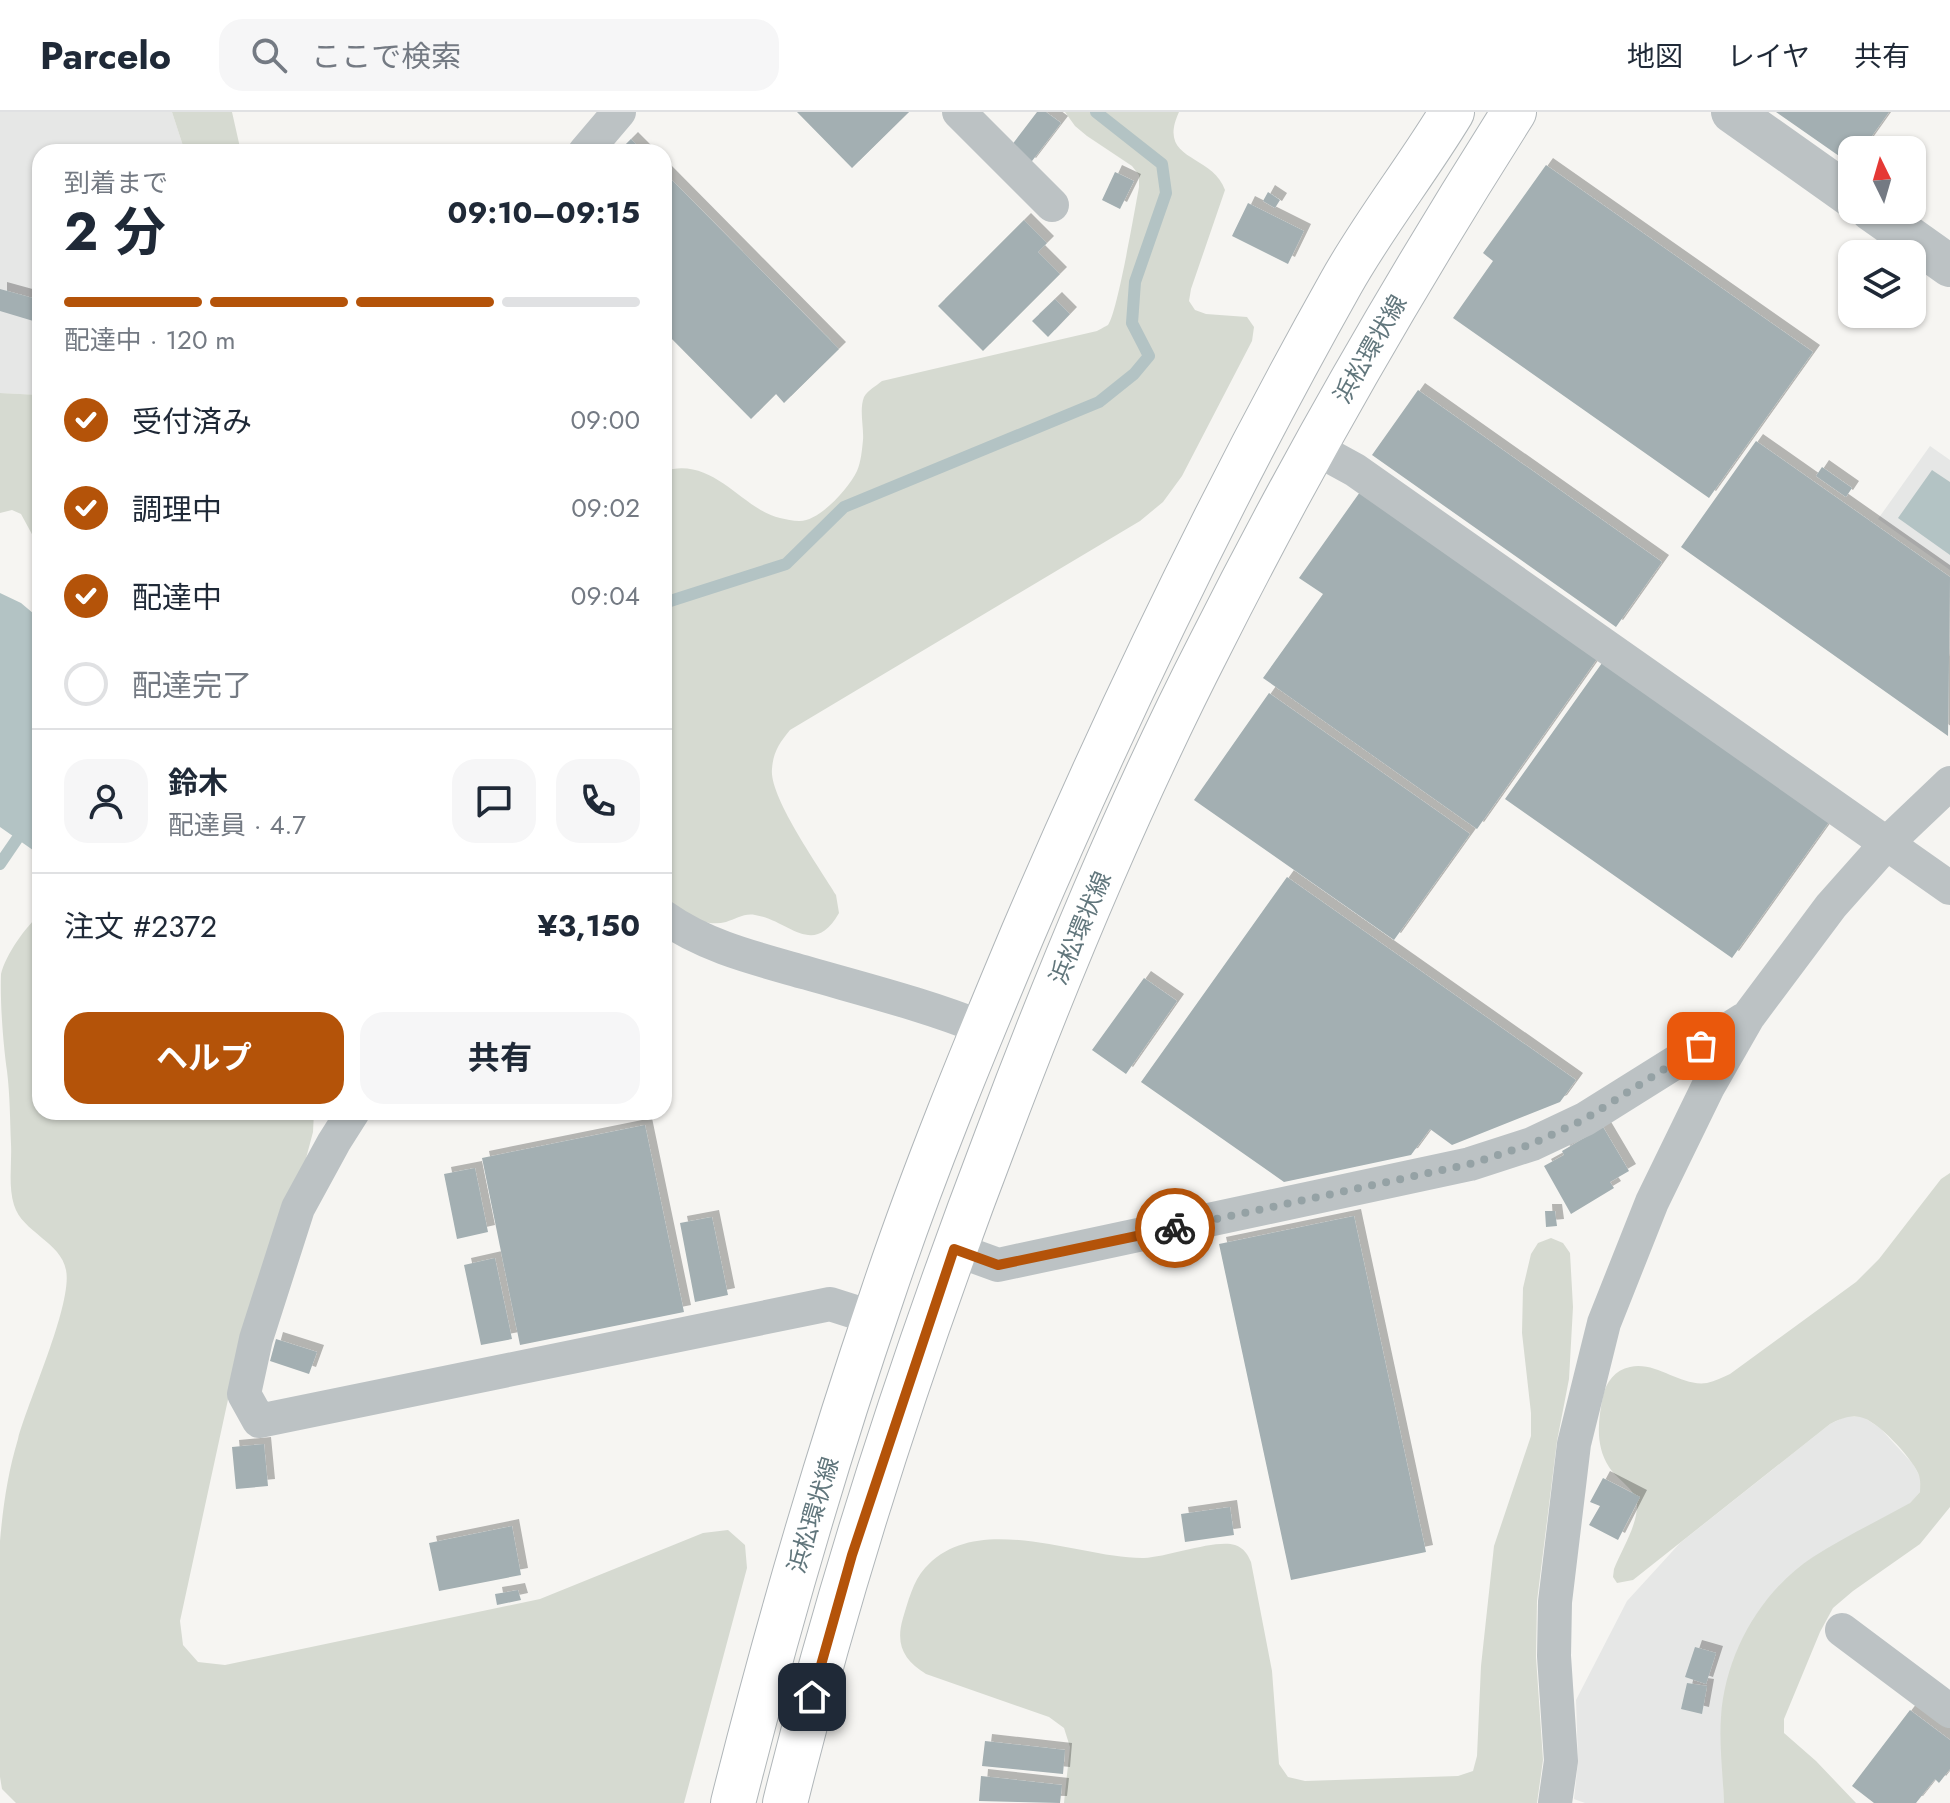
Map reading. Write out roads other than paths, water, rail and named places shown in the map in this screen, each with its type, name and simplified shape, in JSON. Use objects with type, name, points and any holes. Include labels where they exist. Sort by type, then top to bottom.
[{"type":"main road","name":"浜松環状線","points":[[733,1803],[800,1554],[874,1318],[983,1028],[1099,759],[1220,508],[1345,276],[1452,112]]},
{"type":"main road","name":"浜松環状線","points":[[785,1803],[852,1555],[954,1249],[1028,1053],[1114,848],[1209,646],[1313,447],[1393,309],[1514,112]]},
{"type":"street","points":[[959,112],[1052,205]]},
{"type":"street","points":[[1732,112],[1838,187]]},
{"type":"street","points":[[1891,224],[1950,266]]},
{"type":"street","points":[[1313,447],[1355,470],[1950,888]]},
{"type":"street","points":[[1555,1803],[1561,1761],[1554,1656],[1555,1602],[1574,1444],[1604,1323],[1652,1202],[1708,1087],[1748,1017],[1831,906],[1887,843],[1950,783]]},
{"type":"street","points":[[672,921],[745,956],[940,1011],[983,1028]]},
{"type":"street","points":[[954,1249],[998,1265],[1470,1164],[1532,1144],[1585,1119],[1748,1017]]},
{"type":"street","points":[[348,1120],[298,1208],[256,1339],[244,1394],[259,1421],[830,1304],[874,1318]]},
{"type":"street","points":[[1842,1630],[1950,1711]]},
{"type":"waterway","points":[[672,600],[786,564],[844,507],[1099,402],[1134,374],[1149,356],[1132,323],[1135,282],[1166,193],[1162,164],[1096,112]]},
{"type":"waterway","points":[[0,864],[17,839]]}]
